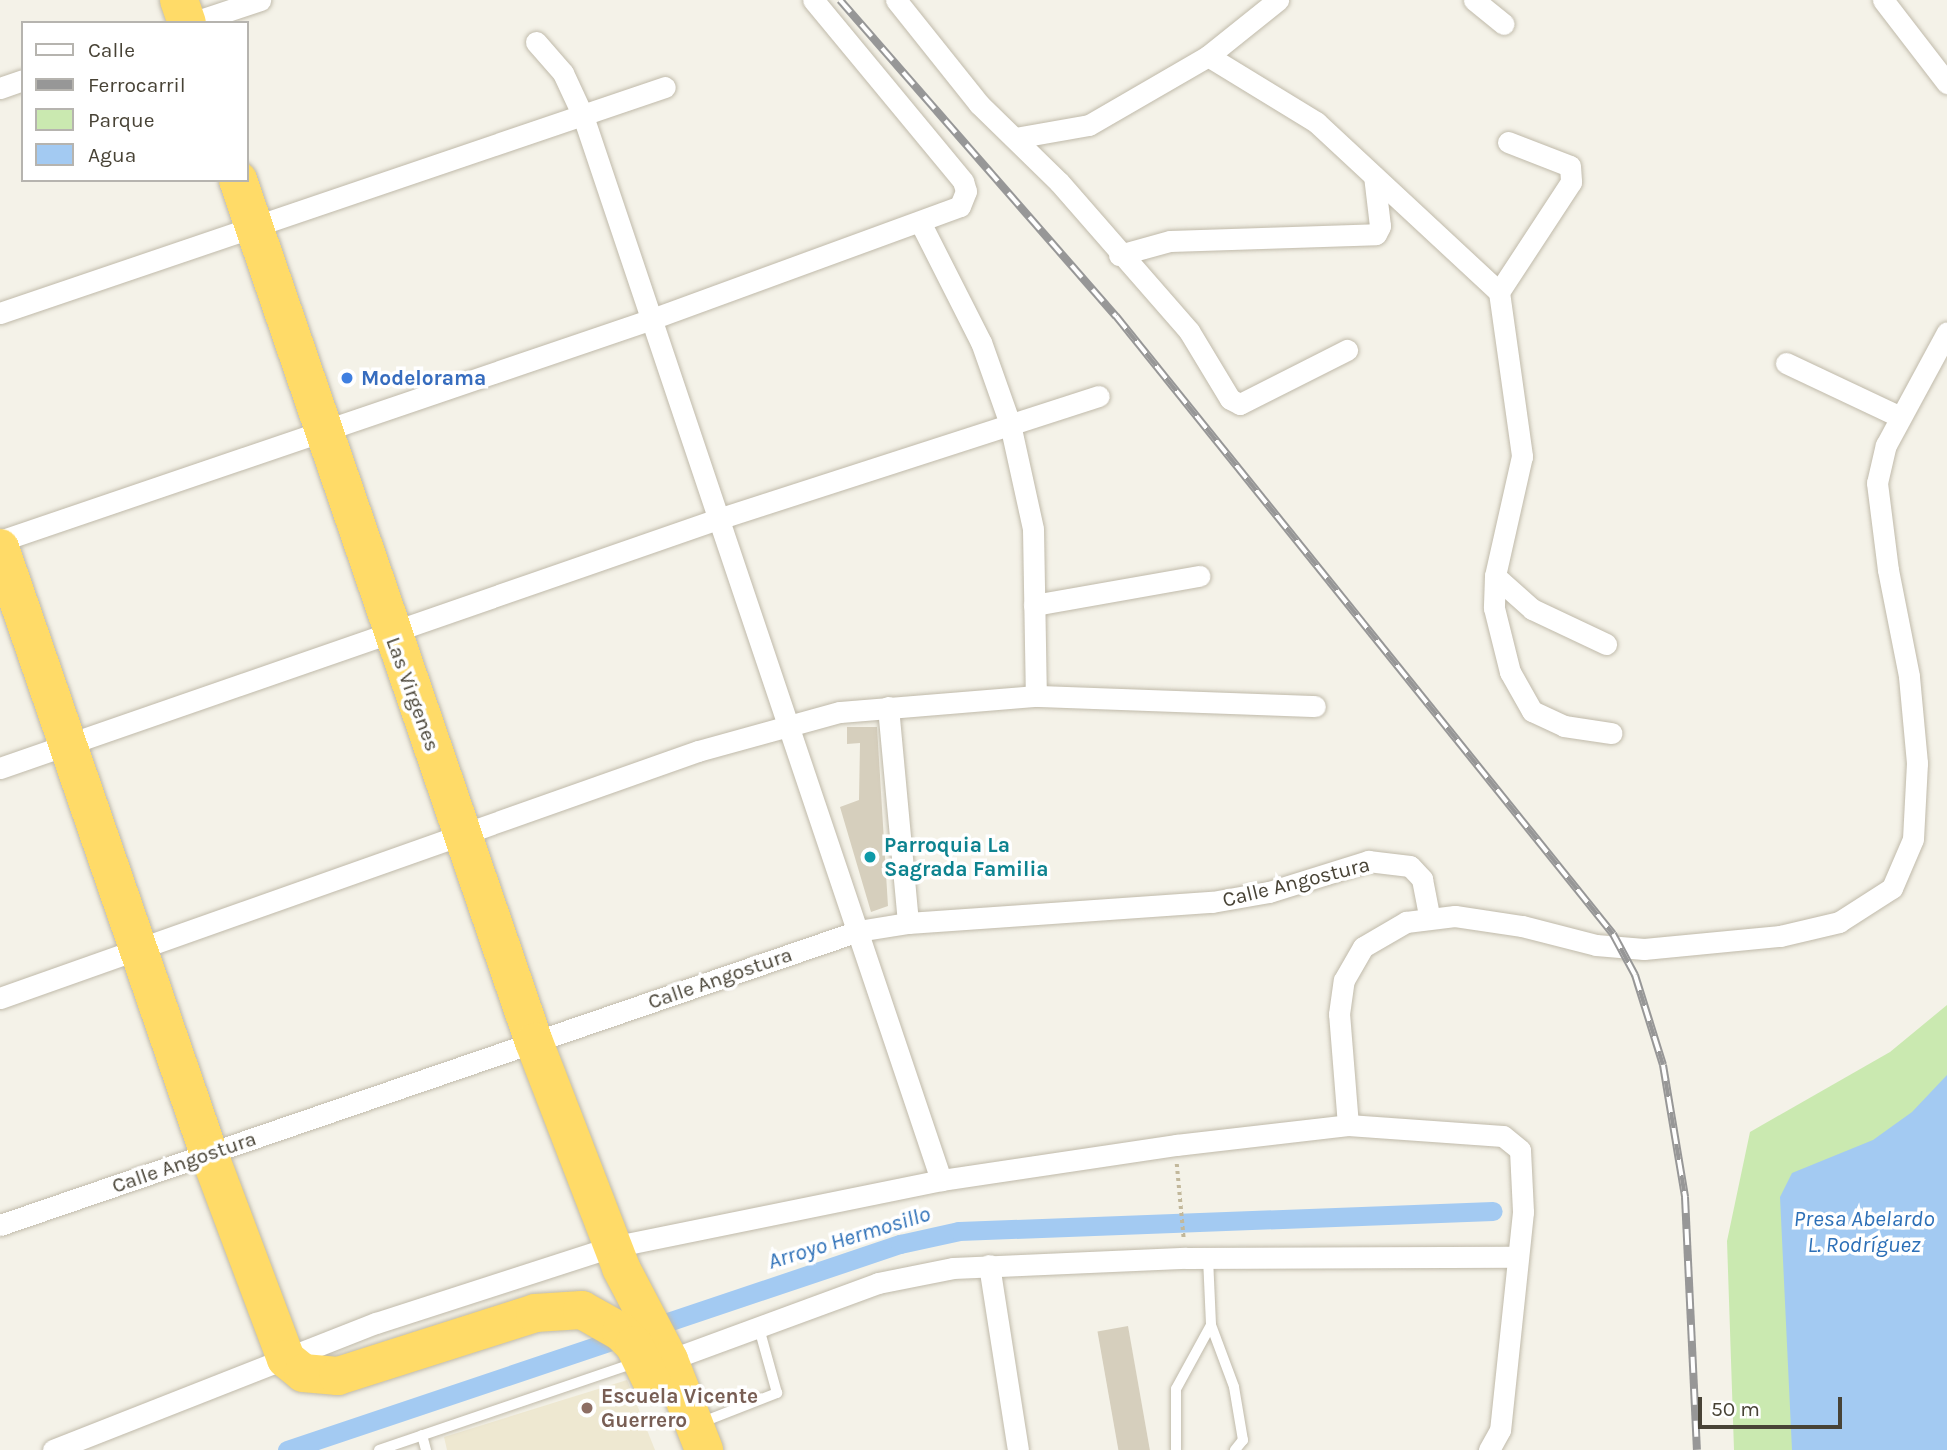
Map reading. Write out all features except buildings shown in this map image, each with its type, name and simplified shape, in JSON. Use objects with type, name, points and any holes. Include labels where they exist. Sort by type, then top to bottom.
[{"type":"highway","points":[[179,0],[188,21]]},
{"type":"highway","name":"Las Virgenes","points":[[239,182],[391,633],[534,1042],[612,1247],[642,1337],[692,1442]]},
{"type":"highway","points":[[0,548],[209,1153],[286,1359],[303,1373],[338,1376],[558,1310],[582,1311],[642,1337]]},
{"type":"street","points":[[195,21],[260,0]]},
{"type":"street","points":[[0,541],[649,320],[960,206],[966,191],[963,181],[813,0]]},
{"type":"street","points":[[896,0],[971,95],[1059,182],[1119,255],[1189,331],[1230,399],[1240,404],[1347,351]]},
{"type":"street","points":[[1015,138],[1088,125],[1208,56],[1278,0]]},
{"type":"street","points":[[1474,0],[1504,24]]},
{"type":"street","points":[[1883,0],[1947,83]]},
{"type":"street","points":[[536,42],[563,73],[583,116],[785,725],[858,930],[941,1180]]},
{"type":"street","points":[[1208,56],[1296,107],[1499,292],[1522,456],[1495,576],[1494,608],[1510,672],[1532,711],[1564,726],[1611,733]]},
{"type":"street","points":[[0,88],[21,81]]},
{"type":"street","points":[[0,313],[254,229],[665,87]]},
{"type":"street","points":[[1499,292],[1571,182],[1570,166],[1508,142]]},
{"type":"street","points":[[1119,255],[1170,241],[1376,234],[1380,226],[1374,176]]},
{"type":"street","points":[[920,222],[981,342],[1010,424],[1031,517],[1036,696]]},
{"type":"street","points":[[1348,1125],[1339,1014],[1350,964],[1381,933],[1429,916],[1492,920],[1596,945],[1644,949],[1757,939],[1827,925],[1868,908],[1892,888],[1909,852],[1917,802],[1909,676],[1888,570],[1877,483],[1880,461],[1900,417],[1947,332]]},
{"type":"street","points":[[1786,363],[1900,417]]},
{"type":"street","points":[[0,768],[68,742],[718,519],[1099,396]]},
{"type":"street","points":[[1034,605],[1199,576]]},
{"type":"street","points":[[1495,576],[1532,609],[1606,645]]},
{"type":"street","points":[[0,998],[698,751],[785,725],[888,707],[1036,696],[1315,706]]},
{"type":"street","points":[[888,707],[908,923]]},
{"type":"street","name":"Calle Angostura","points":[[0,1225],[858,930],[908,923],[1212,902],[1278,889],[1368,861],[1410,866],[1422,879],[1429,916]]},
{"type":"street","points":[[53,1450],[376,1322],[612,1247],[941,1180],[1176,1145],[1348,1125],[1503,1136],[1517,1144],[1522,1160],[1523,1212],[1500,1430],[1489,1450]]},
{"type":"street","points":[[642,1337],[759,1328],[878,1283],[989,1265],[1208,1258],[1517,1257]]},
{"type":"street","points":[[989,1265],[1018,1450]]},
{"type":"lane","points":[[1208,1258],[1211,1325],[1234,1387],[1243,1440],[1235,1450]]},
{"type":"lane","points":[[1176,1450],[1176,1390],[1211,1325]]},
{"type":"lane","points":[[692,1442],[777,1393],[759,1328]]},
{"type":"lane","points":[[379,1450],[422,1436],[642,1337]]},
{"type":"lane","points":[[422,1436],[426,1450]]},
{"type":"path","points":[[1179,1181],[1184,1244]]},
{"type":"shaded area","name":"Escuela Vicente Guerrero","points":[[627,1380],[655,1450],[447,1450],[444,1437]]},
{"type":"green space","name":"Presa Abelardo L. Rodríguez","points":[[1947,1005],[1947,1450],[1734,1450],[1727,1241],[1750,1132],[1890,1052]]},
{"type":"water","name":"Presa Abelardo L. Rodríguez","points":[[1947,1075],[1947,1450],[1792,1450],[1780,1197],[1792,1173],[1873,1140],[1912,1112]]},
{"type":"waterway","name":"Arroyo Hermosillo","points":[[287,1450],[900,1244],[959,1231],[1493,1211]]},
{"type":"railway","points":[[840,0],[1116,316],[1613,934],[1635,975],[1663,1065],[1685,1197],[1697,1450]]},
{"type":"place","name":"Modelorama","points":[[347,378]]},
{"type":"place","name":"Parroquia La Sagrada Familia","points":[[870,857]]},
{"type":"place","name":"Escuela Vicente Guerrero","points":[[587,1408]]}]
